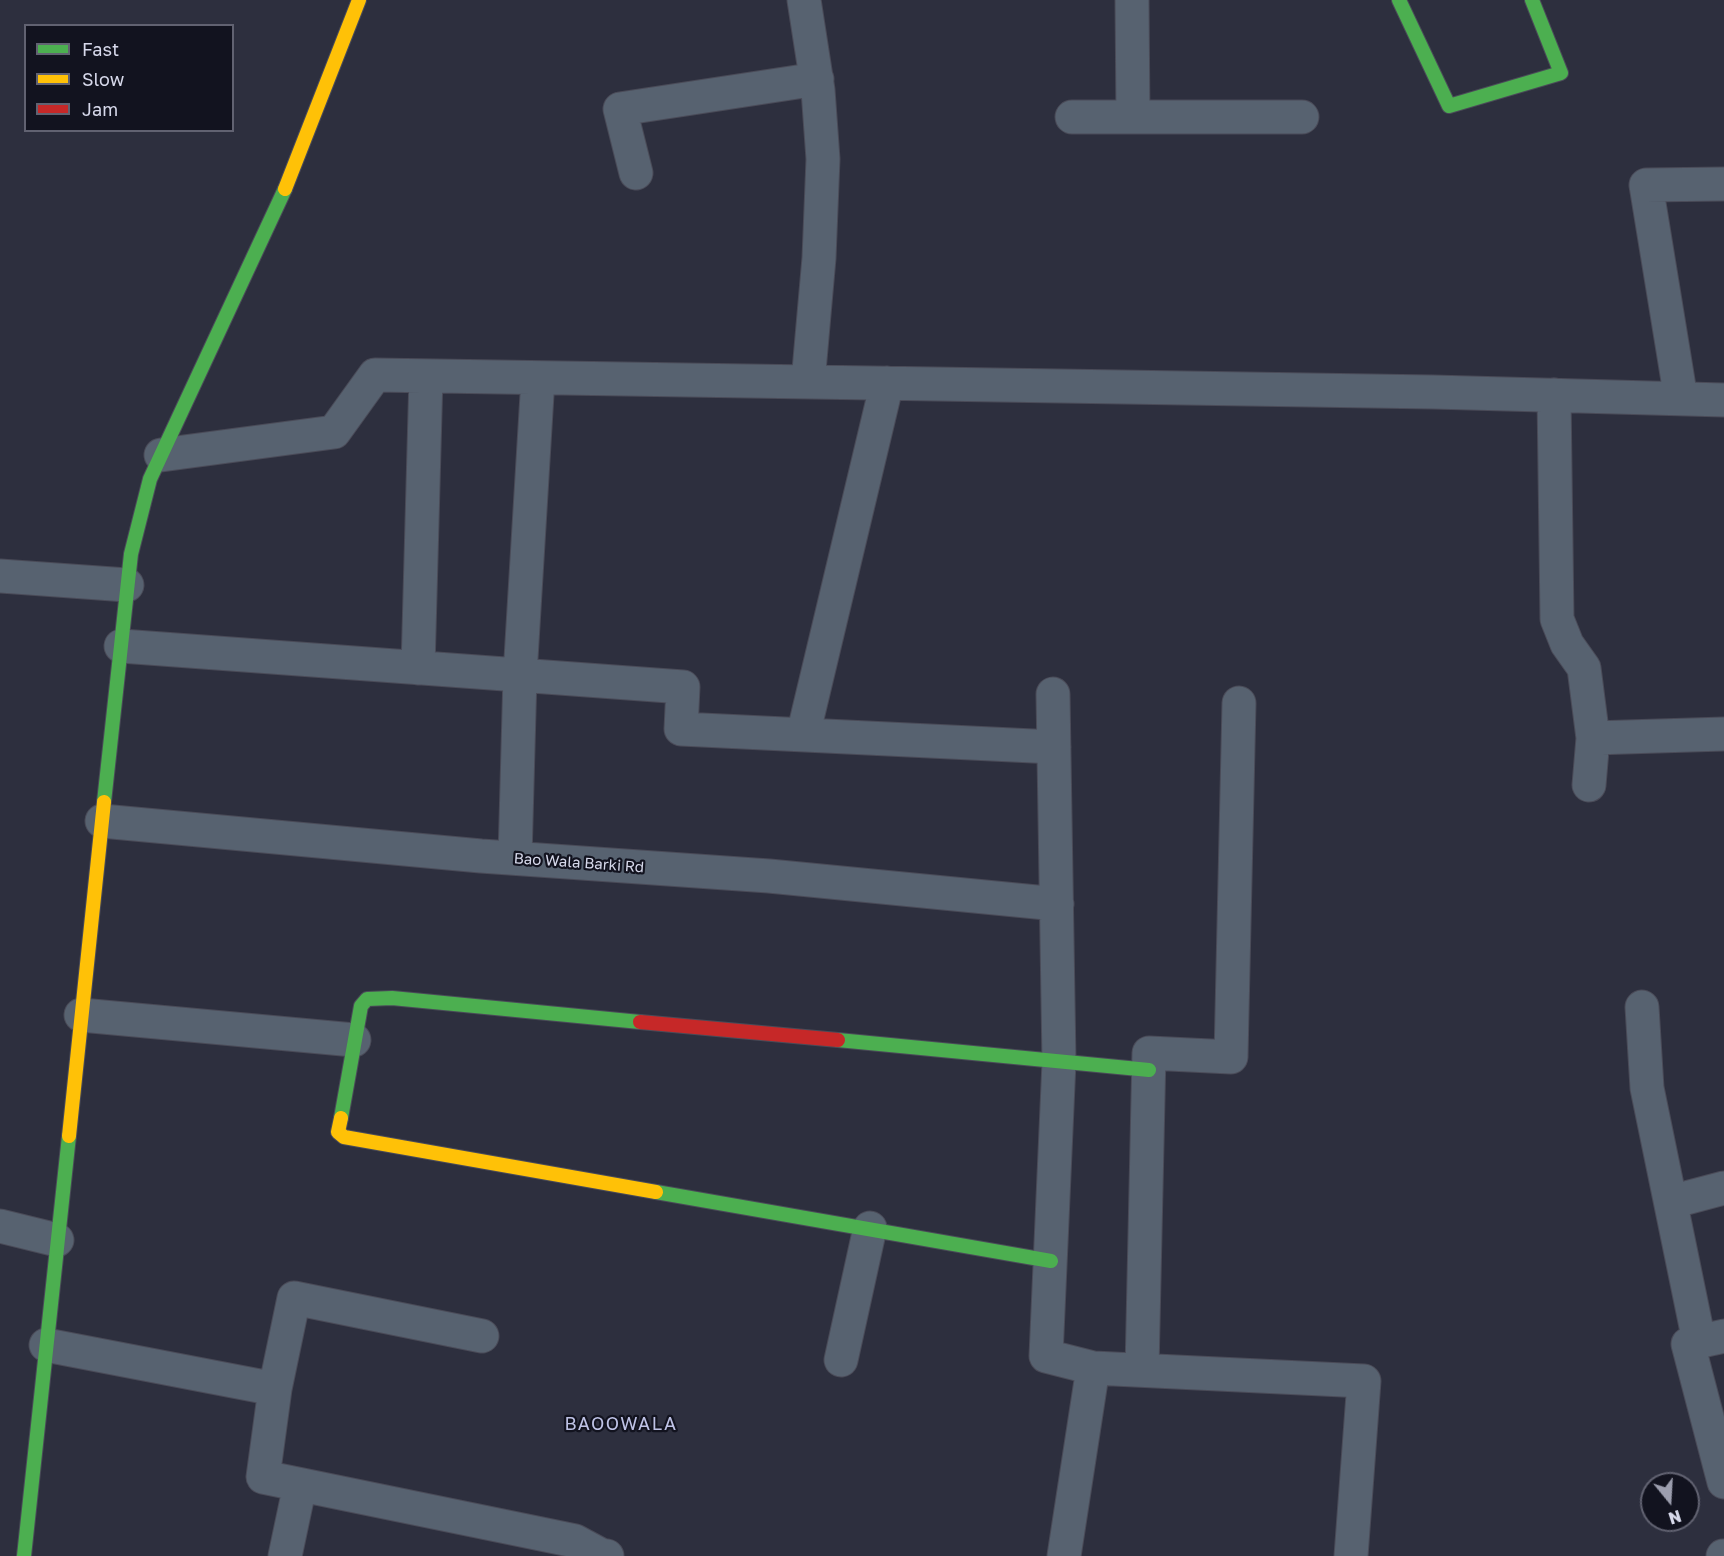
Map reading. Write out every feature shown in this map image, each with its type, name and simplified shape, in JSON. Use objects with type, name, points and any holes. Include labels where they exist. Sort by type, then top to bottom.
[{"type":"street","points":[[24,1556],[131,554],[150,479],[290,179],[353,19],[358,0]]},
{"type":"street","points":[[804,0],[817,79],[823,159],[819,258],[808,382]]},
{"type":"street","points":[[1132,0],[1132,116]]},
{"type":"street","points":[[1399,0],[1449,106],[1561,73],[1532,0]]},
{"type":"street","points":[[636,173],[620,109],[817,79]]},
{"type":"street","points":[[1072,117],[1302,117]]},
{"type":"street","points":[[1681,399],[1646,185],[1724,184]]},
{"type":"street","points":[[161,455],[334,432],[375,375],[1554,395],[1724,400]]},
{"type":"street","points":[[418,668],[426,376]]},
{"type":"street","points":[[515,858],[520,675],[538,378]]},
{"type":"street","points":[[803,735],[887,383]]},
{"type":"street","points":[[1554,395],[1557,619],[1567,645],[1584,668],[1593,738],[1589,785]]},
{"type":"street","points":[[0,576],[127,585]]},
{"type":"street","points":[[121,646],[683,687],[681,729],[1054,747]]},
{"type":"street","points":[[1053,694],[1059,1062],[1046,1356],[1093,1368],[1364,1381],[1351,1556]]},
{"type":"street","points":[[1142,1370],[1149,1053],[1231,1056],[1239,703]]},
{"type":"street","points":[[1593,738],[1724,734]]},
{"type":"street","name":"Bao Wala Barki Rd","points":[[102,821],[515,858],[769,876],[1057,904]]},
{"type":"street","points":[[1051,1261],[344,1137],[338,1132],[361,1006],[366,999],[393,998],[1149,1070]]},
{"type":"street","points":[[1642,1007],[1647,1088],[1671,1202],[1711,1339],[1688,1344],[1724,1482]]},
{"type":"street","points":[[81,1015],[354,1040]]},
{"type":"street","points":[[1671,1202],[1724,1188]]},
{"type":"street","points":[[0,1226],[57,1240]]},
{"type":"street","points":[[841,1360],[870,1228]]},
{"type":"street","points":[[482,1336],[294,1298],[275,1389],[262,1477],[575,1541],[607,1556]]},
{"type":"street","points":[[46,1345],[275,1389]]},
{"type":"street","points":[[1064,1556],[1093,1368]]},
{"type":"street","points":[[285,1556],[300,1485]]},
{"type":"traffic: fast","points":[[1399,0],[1449,106],[1561,73],[1532,0]]},
{"type":"traffic: fast","points":[[104,802],[131,554],[150,479],[285,189]]},
{"type":"traffic: fast","points":[[341,1118],[361,1006],[367,999],[392,998],[640,1022]]},
{"type":"traffic: fast","points":[[838,1040],[1149,1070]]},
{"type":"traffic: fast","points":[[24,1556],[69,1136]]},
{"type":"traffic: fast","points":[[656,1192],[1051,1261]]},
{"type":"traffic: slow","points":[[285,189],[359,0]]},
{"type":"traffic: slow","points":[[69,1136],[104,802]]},
{"type":"traffic: slow","points":[[341,1118],[338,1132],[344,1137],[656,1192]]},
{"type":"traffic: jam","points":[[640,1022],[838,1040]]},
{"type":"district","name":"BAOOWALA","points":[[621,1424]]}]
